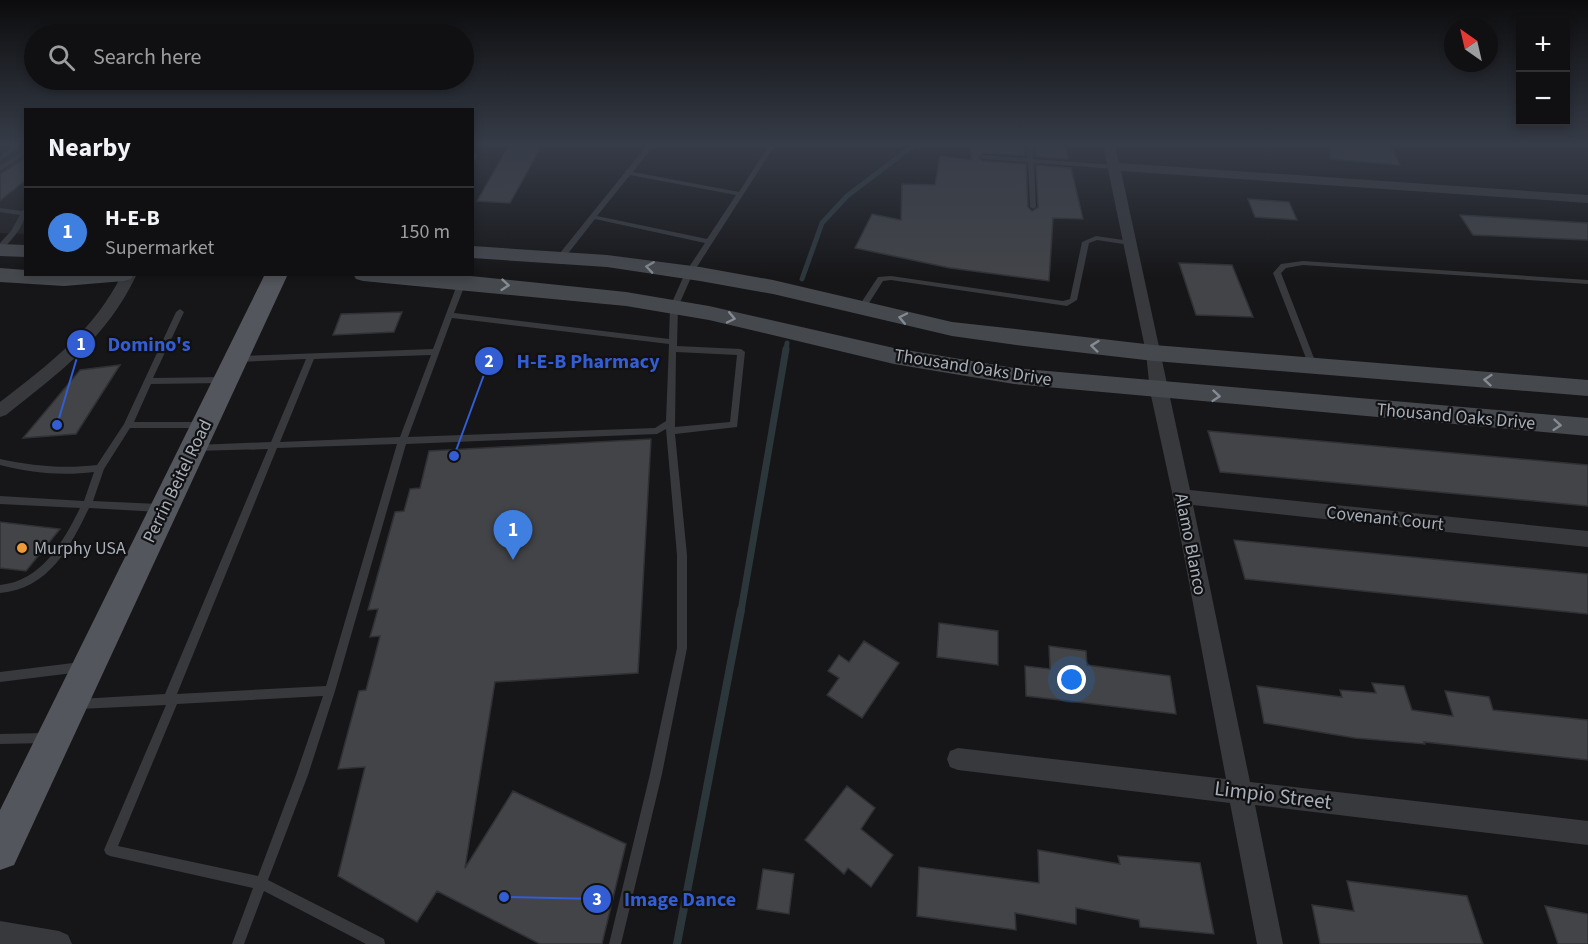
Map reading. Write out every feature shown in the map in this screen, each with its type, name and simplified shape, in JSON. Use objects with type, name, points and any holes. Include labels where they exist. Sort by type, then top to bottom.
[{"type":"main road","points":[[0,248],[24,251]]},
{"type":"main road","name":"Thousand Oaks Drive","points":[[474,252],[607,261],[689,273],[773,287],[952,329],[1154,352],[1588,388]]},
{"type":"main road","points":[[0,274],[24,276]]},
{"type":"main road","points":[[26,276],[64,279],[100,276]]},
{"type":"main road","name":"Perrin Beitel Road","points":[[1,848],[276,276]]},
{"type":"main road","name":"Thousand Oaks Drive","points":[[388,276],[626,298],[957,368],[1158,391],[1588,427]]},
{"type":"street","name":"Alamo Blanco","points":[[1119,189],[1154,352],[1158,391],[1182,497],[1238,791],[1270,944]]},
{"type":"street","points":[[1441,189],[1588,199]]},
{"type":"street","points":[[0,411],[7,400],[97,330],[118,299],[129,276]]},
{"type":"street","name":"Covenant Court","points":[[1182,497],[1588,539]]},
{"type":"street","name":"Limpio Street","points":[[958,759],[1588,833]]},
{"type":"street","points":[[0,934],[59,944]]},
{"type":"lane","points":[[560,258],[615,189]]},
{"type":"lane","points":[[714,189],[741,194]]},
{"type":"lane","points":[[615,944],[657,774],[682,648],[682,555],[670,427],[674,307],[689,273],[744,189]]},
{"type":"lane","points":[[1033,189],[1033,207]]},
{"type":"lane","points":[[0,210],[24,212],[14,231],[0,248]]},
{"type":"lane","points":[[593,217],[709,242]]},
{"type":"lane","points":[[861,309],[876,284],[881,279],[891,278],[1064,304],[1073,300],[1086,242],[1096,238],[1130,243]]},
{"type":"lane","points":[[1313,366],[1277,273],[1284,266],[1303,263],[1588,282]]},
{"type":"lane","points":[[238,944],[302,775],[330,692],[403,439],[462,282]]},
{"type":"lane","points":[[0,589],[25,583],[52,564],[93,495],[100,468],[128,425],[180,312]]},
{"type":"lane","points":[[128,425],[199,437],[275,445],[657,431],[670,427],[734,425],[741,352],[673,346],[450,315]]},
{"type":"lane","points":[[148,381],[311,356],[436,352]]},
{"type":"lane","points":[[311,356],[110,850],[261,882],[378,944]]},
{"type":"lane","points":[[0,462],[52,470],[81,471],[100,468]]},
{"type":"lane","points":[[0,500],[165,508]]},
{"type":"lane","points":[[0,677],[88,666]]},
{"type":"lane","points":[[71,704],[330,692]]},
{"type":"lane","points":[[0,739],[54,738]]},
{"type":"shaded area","points":[[0,189],[24,189],[24,234],[0,233]]},
{"type":"building","points":[[0,189],[15,189],[0,201]]},
{"type":"building","points":[[484,189],[518,189],[510,203],[477,201]]},
{"type":"building","points":[[902,189],[1027,189],[1028,207],[1032,211],[1038,207],[1037,189],[1076,189],[1083,219],[1053,218],[1049,281],[950,268],[855,248],[872,214],[901,220]]},
{"type":"building","points":[[1248,199],[1289,202],[1297,220],[1255,217]]},
{"type":"building","points":[[1460,215],[1588,223],[1588,240],[1473,235]]},
{"type":"building","points":[[1179,263],[1232,265],[1253,317],[1196,315]]},
{"type":"building","points":[[402,312],[394,332],[333,335],[341,314]]},
{"type":"building","points":[[120,365],[76,434],[23,438],[80,370]]},
{"type":"building","points":[[1208,431],[1588,465],[1588,506],[1220,472]]},
{"type":"building","points":[[651,439],[638,673],[495,682],[465,868],[513,791],[626,844],[602,944],[540,944],[437,891],[417,922],[338,876],[365,767],[338,769],[359,691],[366,690],[380,636],[370,637],[378,609],[368,610],[395,512],[404,511],[410,489],[420,488],[429,451]]},
{"type":"building","name":"Murphy USA","points":[[0,522],[60,529],[26,571],[0,568]]},
{"type":"building","points":[[1234,540],[1588,574],[1588,614],[1245,579]]},
{"type":"building","points":[[939,623],[998,631],[998,665],[937,657]]},
{"type":"building","points":[[864,641],[899,663],[862,718],[827,695],[839,678],[828,671],[839,655],[849,662]]},
{"type":"building","points":[[1049,646],[1086,651],[1087,665],[1170,676],[1176,714],[1026,696],[1025,666],[1050,669]]},
{"type":"building","points":[[1372,683],[1404,686],[1412,710],[1453,716],[1445,691],[1489,697],[1493,710],[1588,720],[1588,760],[1424,742],[1425,744],[1355,738],[1264,723],[1257,686],[1342,697],[1340,690],[1376,693]]},
{"type":"building","points":[[847,786],[875,808],[861,829],[893,855],[871,887],[848,868],[844,874],[805,840]]},
{"type":"building","points":[[1038,850],[1120,864],[1118,856],[1200,863],[1214,934],[1140,927],[1139,920],[1076,908],[1076,924],[1015,913],[1016,930],[917,916],[919,867],[1039,883]]},
{"type":"building","points":[[763,869],[794,874],[789,914],[757,909]]},
{"type":"building","points":[[1347,881],[1467,896],[1483,944],[1320,944],[1312,905],[1354,911]]},
{"type":"building","points":[[1545,906],[1588,914],[1588,944],[1558,944]]},
{"type":"waterway","points":[[802,279],[822,223],[856,189]]},
{"type":"waterway","points":[[786,350],[787,343]]},
{"type":"waterway","points":[[741,611],[786,349]]},
{"type":"waterway","points":[[677,944],[741,610]]},
{"type":"place","name":"Domino's","points":[[57,425]]},
{"type":"place","name":"H-E-B Pharmacy","points":[[454,456]]},
{"type":"place","name":"Murphy USA","points":[[22,548]]},
{"type":"place","name":"H-E-B","points":[[513,560]]},
{"type":"place","name":"Image Dance","points":[[504,897]]}]
